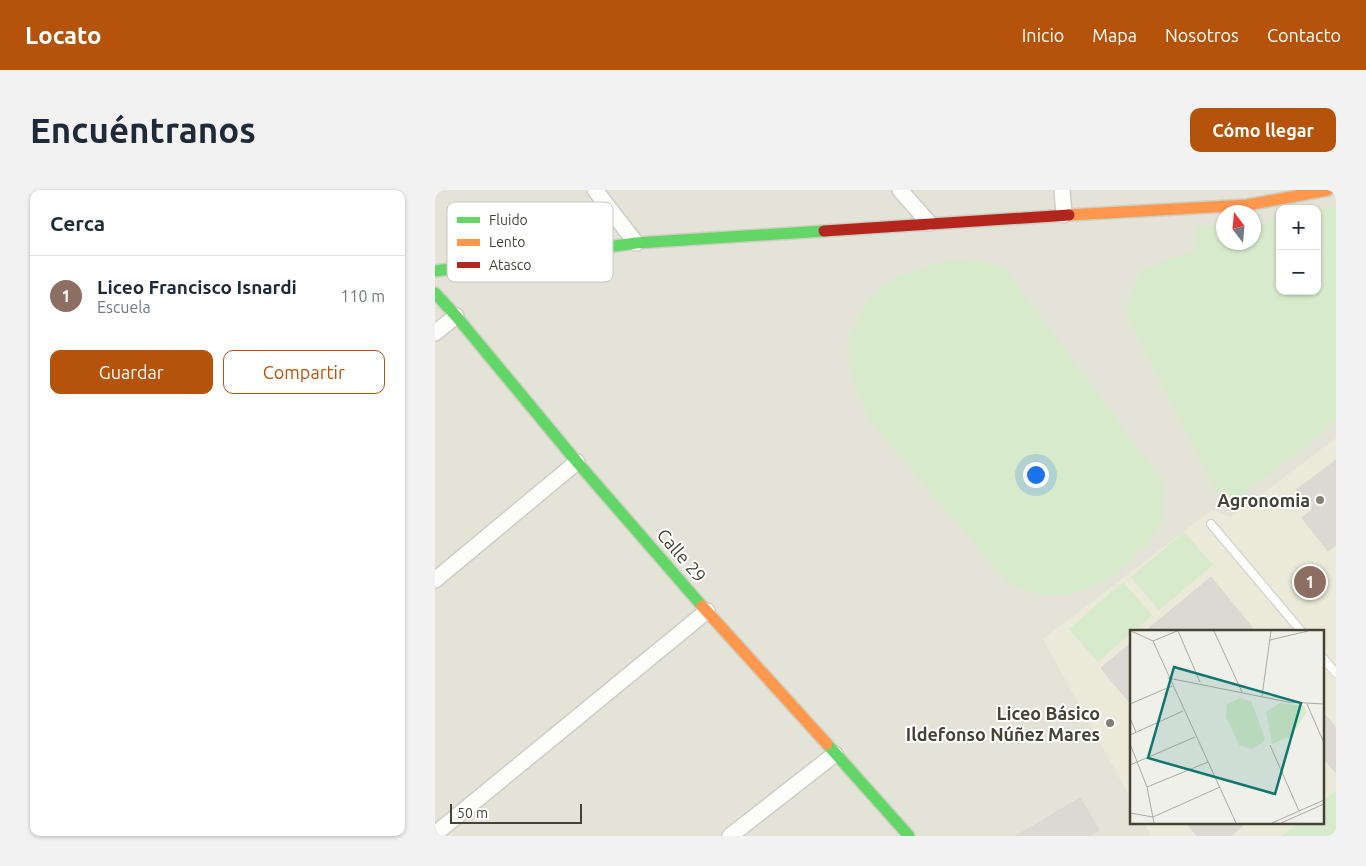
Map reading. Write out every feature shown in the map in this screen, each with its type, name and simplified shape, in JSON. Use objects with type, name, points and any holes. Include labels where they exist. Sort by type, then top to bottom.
[{"type":"street","points":[[595,190],[604,202]]},
{"type":"street","points":[[901,190],[929,224]]},
{"type":"street","points":[[1062,190],[1064,215]]},
{"type":"street","points":[[613,246],[636,243],[1064,215],[1247,205],[1328,190]]},
{"type":"street","points":[[613,213],[636,243]]},
{"type":"street","name":"Calle 29","points":[[435,293],[577,462],[909,836]]},
{"type":"street","points":[[435,333],[456,316]]},
{"type":"street","points":[[435,580],[577,462]]},
{"type":"street","points":[[435,834],[707,610]]},
{"type":"street","points":[[730,836],[835,754]]},
{"type":"lane","points":[[1211,524],[1300,630]]},
{"type":"lane","points":[[1323,658],[1336,673]]},
{"type":"shaded area","points":[[435,190],[1336,190],[1336,836],[435,836]]},
{"type":"shaded area","name":"Liceo Básico Ildefonso Núñez Mares","points":[[1336,438],[1336,836],[1151,836],[1145,824],[1323,824],[1323,630],[1130,630],[1130,797],[1043,639],[1212,510],[1231,517]]},
{"type":"green space","points":[[1336,205],[1336,420],[1298,453],[1225,508],[1132,326],[1126,310],[1142,270],[1197,249],[1196,226],[1216,225],[1216,250],[1261,250],[1261,223],[1276,220],[1276,295],[1321,295],[1321,209]]},
{"type":"green space","points":[[952,261],[982,262],[1003,266],[1165,485],[1162,523],[1146,545],[1125,566],[1103,582],[1072,594],[1035,594],[1008,583],[871,422],[852,378],[849,357],[850,335],[861,312],[869,300],[885,284],[899,276]]},
{"type":"green space","points":[[1184,532],[1213,565],[1159,610],[1131,577]]},
{"type":"green space","points":[[1123,582],[1152,615],[1135,630],[1130,630],[1130,634],[1098,662],[1069,629]]},
{"type":"green space","points":[[1336,791],[1336,836],[1282,836],[1296,824],[1323,824],[1323,801]]},
{"type":"building","name":"Agronomia","points":[[1336,460],[1336,545],[1328,551],[1302,518],[1313,509],[1296,490]]},
{"type":"building","points":[[1211,577],[1254,630],[1147,630]]},
{"type":"building","points":[[1130,644],[1130,703],[1101,668]]},
{"type":"building","points":[[1323,712],[1336,728],[1336,773],[1323,758]]},
{"type":"building","points":[[1080,798],[1099,830],[1089,836],[1016,836]]},
{"type":"building","points":[[1188,824],[1245,824],[1231,836],[1197,836]]},
{"type":"traffic: fast","points":[[613,246],[636,243],[824,231]]},
{"type":"traffic: fast","points":[[435,271],[447,269]]},
{"type":"traffic: fast","points":[[435,293],[577,462],[702,606]]},
{"type":"traffic: fast","points":[[827,744],[909,836]]},
{"type":"traffic: slow","points":[[1069,215],[1247,205],[1328,190]]},
{"type":"traffic: slow","points":[[702,606],[827,744]]},
{"type":"traffic: jam","points":[[824,231],[1069,215]]},
{"type":"place","name":"Agronomia","points":[[1320,500]]},
{"type":"place","name":"Liceo Francisco Isnardi","points":[[1310,582]]},
{"type":"place","name":"Liceo Básico Ildefonso Núñez Mares","points":[[1110,723]]}]
